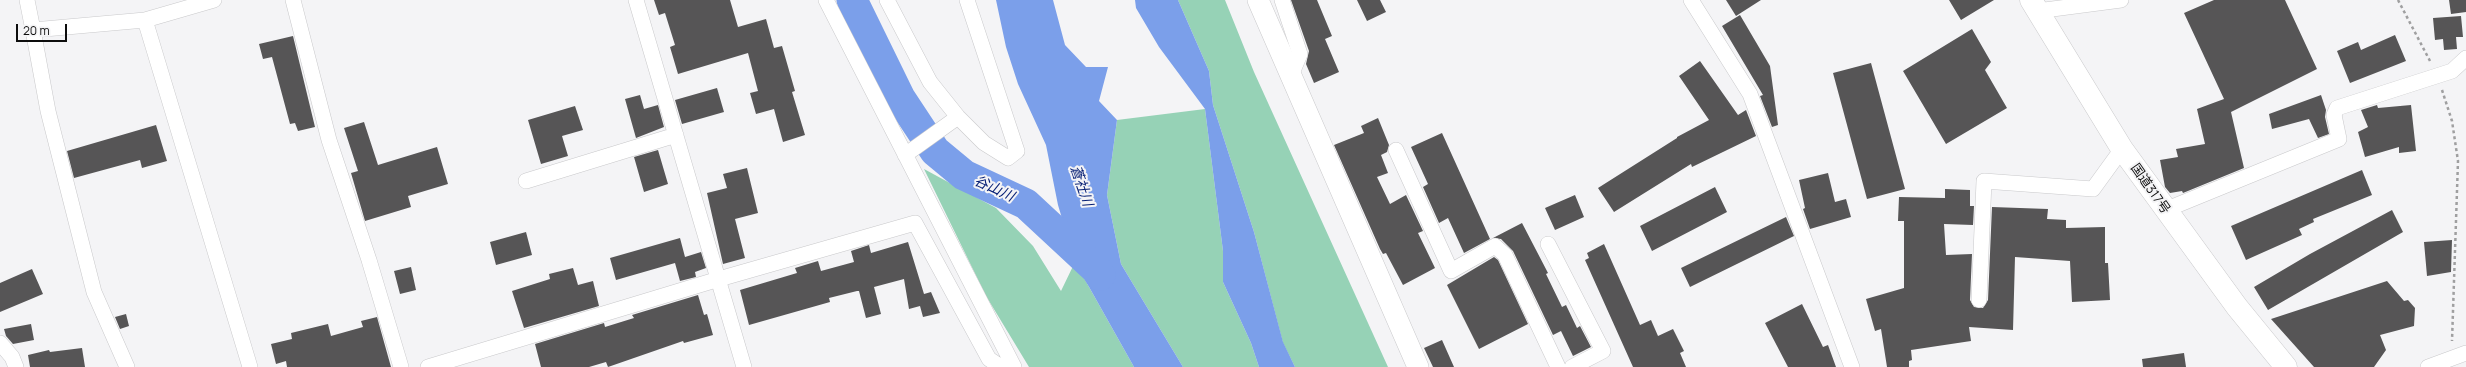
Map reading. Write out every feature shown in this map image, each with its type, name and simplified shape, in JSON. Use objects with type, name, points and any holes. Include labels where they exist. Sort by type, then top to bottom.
[{"type":"highway","name":"国道317号","points":[[2034,6],[2122,149],[2237,307],[2286,367]]},
{"type":"street","points":[[27,0],[48,111],[94,292],[127,367]]},
{"type":"street","points":[[33,30],[145,20],[214,0]]},
{"type":"street","points":[[293,0],[329,140],[369,260],[401,367]]},
{"type":"street","points":[[636,0],[744,367]]},
{"type":"street","points":[[826,0],[1014,367]]},
{"type":"street","points":[[887,0],[930,82],[958,117],[984,143],[1008,158],[1017,151],[967,0]]},
{"type":"street","points":[[1258,0],[1290,78],[1418,367]]},
{"type":"street","points":[[1282,0],[1300,54],[1290,78]]},
{"type":"street","points":[[1691,0],[1750,94],[1852,367]]},
{"type":"street","points":[[2034,6],[2121,0]]},
{"type":"street","points":[[145,20],[187,165],[250,367]]},
{"type":"street","points":[[2165,210],[2339,139],[2334,115],[2337,108],[2437,77],[2452,71],[2466,58]]},
{"type":"street","points":[[906,154],[958,117]]},
{"type":"street","points":[[526,181],[676,135]]},
{"type":"street","points":[[1978,300],[1984,181],[2094,189],[2122,149]]},
{"type":"street","points":[[1396,150],[1451,271],[1495,246],[1505,255],[1558,367]]},
{"type":"street","points":[[428,367],[719,279],[915,223],[989,358],[1001,367]]},
{"type":"street","points":[[1548,244],[1603,351],[1572,367]]},
{"type":"street","points":[[0,343],[12,357],[16,367]]},
{"type":"street","points":[[2433,366],[2459,356]]},
{"type":"path","points":[[2398,0],[2423,44],[2437,77],[2452,121],[2458,161],[2459,356]]},
{"type":"green space","points":[[1178,0],[1225,0],[1254,72],[1388,367],[1295,367],[1283,343],[1254,232],[1213,105],[1209,71]]},
{"type":"green space","points":[[1205,109],[1223,251],[1223,282],[1251,343],[1259,367],[1183,367],[1121,264],[1107,195],[1117,120]]},
{"type":"green space","points":[[924,169],[996,208],[1033,246],[1061,291],[1075,262],[1134,367],[1029,367],[986,296]]},
{"type":"water","name":"蒼社川","points":[[996,0],[1053,0],[1065,45],[1086,67],[1108,67],[1099,101],[1117,120],[1107,195],[1121,264],[1183,367],[1134,367],[1075,262],[1058,205],[1046,145],[1018,84],[1006,47]]},
{"type":"water","points":[[1135,0],[1178,0],[1209,71],[1213,105],[1254,232],[1283,342],[1295,367],[1259,367],[1251,343],[1223,282],[1223,251],[1205,109],[1159,47],[1136,8]]},
{"type":"building","points":[[654,0],[730,0],[738,27],[766,19],[774,48],[782,46],[795,91],[792,92],[805,135],[783,142],[774,109],[756,114],[750,93],[758,91],[748,53],[678,74],[670,47],[675,45],[665,13],[659,15]]},
{"type":"building","points":[[1291,0],[1317,0],[1332,36],[1325,39],[1339,72],[1314,83],[1306,64],[1309,51]]},
{"type":"building","points":[[1357,0],[1380,0],[1386,12],[1367,21]]},
{"type":"building","points":[[1726,0],[1761,0],[1736,16]]},
{"type":"building","points":[[1949,0],[1994,0],[1961,20]]},
{"type":"building","points":[[2214,0],[2285,0],[2317,69],[2231,112],[2244,168],[2183,193],[2182,191],[2170,193],[2165,187],[2160,160],[2178,157],[2176,149],[2205,144],[2197,109],[2224,99],[2184,13]]},
{"type":"building","points":[[2449,0],[2466,0],[2466,12],[2451,14]]},
{"type":"building","points":[[1740,15],[1770,66],[1778,125],[1772,127],[1760,96],[1763,95],[1722,26]]},
{"type":"building","points":[[2461,16],[2463,37],[2456,37],[2457,49],[2444,50],[2443,39],[2435,40],[2433,18]]},
{"type":"building","points":[[1972,29],[1991,62],[1985,70],[2007,108],[1946,144],[1903,71]]},
{"type":"building","points":[[2395,35],[2406,61],[2350,83],[2337,51],[2358,42],[2361,50]]},
{"type":"building","points":[[293,36],[315,127],[298,131],[295,123],[290,124],[272,57],[263,59],[259,44]]},
{"type":"building","points":[[1700,61],[1738,115],[1746,110],[1756,136],[1692,167],[1691,164],[1614,212],[1598,188],[1677,137],[1709,120],[1679,76]]},
{"type":"building","points":[[1871,63],[1905,189],[1867,199],[1833,73]]},
{"type":"building","points":[[717,88],[724,112],[682,124],[675,100]]},
{"type":"building","points":[[640,95],[644,109],[658,105],[664,127],[636,138],[625,99]]},
{"type":"building","points":[[2321,95],[2326,110],[2325,117],[2329,134],[2318,138],[2309,119],[2272,129],[2269,114]]},
{"type":"building","points":[[2377,105],[2378,108],[2411,105],[2416,151],[2399,153],[2399,147],[2365,157],[2358,132],[2368,127],[2361,110]]},
{"type":"building","points":[[575,106],[583,130],[562,136],[568,156],[541,164],[528,120]]},
{"type":"building","points":[[1378,118],[1389,145],[1387,152],[1381,155],[1388,173],[1377,177],[1390,204],[1406,195],[1423,231],[1418,233],[1435,268],[1403,285],[1386,253],[1383,254],[1380,249],[1334,145],[1364,133],[1361,126]]},
{"type":"building","points":[[364,122],[378,165],[437,147],[448,184],[408,196],[411,207],[365,221],[351,173],[358,171],[344,128]]},
{"type":"building","points":[[156,125],[167,161],[142,168],[140,160],[74,178],[67,151]]},
{"type":"building","points":[[1442,133],[1490,239],[1464,253],[1448,218],[1439,223],[1423,187],[1428,184],[1411,147]]},
{"type":"building","points":[[658,150],[668,184],[644,192],[634,157]]},
{"type":"building","points":[[747,168],[758,213],[735,219],[745,258],[723,264],[707,193],[727,188],[723,174]]},
{"type":"building","points":[[2362,170],[2372,195],[2313,219],[2314,222],[2299,229],[2302,235],[2246,260],[2231,226]]},
{"type":"building","points":[[1828,173],[1835,202],[1846,199],[1851,217],[1810,229],[1803,209],[1805,208],[1799,180]]},
{"type":"building","points":[[1715,187],[1727,212],[1652,251],[1640,226]]},
{"type":"building","points":[[1945,189],[1970,190],[1970,206],[1974,206],[1973,225],[1944,224],[1946,255],[1972,254],[1970,300],[1974,307],[1983,308],[1988,300],[1992,207],[2048,209],[2047,219],[2066,220],[2066,228],[2105,227],[2105,263],[2108,263],[2110,300],[2072,302],[2070,261],[2015,257],[2013,330],[1969,327],[1971,341],[1911,350],[1912,360],[1909,361],[1909,367],[1887,367],[1881,329],[1875,331],[1866,299],[1904,288],[1904,221],[1898,221],[1899,197],[1945,198]]},
{"type":"building","points":[[1575,195],[1584,217],[1555,230],[1545,208]]},
{"type":"building","points":[[2392,210],[2403,232],[2268,310],[2254,287],[2310,254]]},
{"type":"building","points":[[1786,217],[1794,236],[1690,287],[1681,268]]},
{"type":"building","points":[[1522,223],[1548,273],[1546,274],[1562,307],[1566,305],[1577,328],[1580,326],[1591,347],[1573,356],[1561,331],[1553,335],[1513,251],[1501,239],[1493,238]]},
{"type":"building","points":[[526,232],[532,255],[496,265],[490,242]]},
{"type":"building","points":[[680,238],[685,257],[701,252],[706,268],[695,272],[696,277],[680,281],[675,263],[616,280],[610,258]]},
{"type":"building","points":[[2452,240],[2451,272],[2427,276],[2424,242]]},
{"type":"building","points":[[908,242],[924,294],[931,292],[940,313],[923,317],[920,306],[909,309],[904,279],[874,287],[881,314],[866,318],[859,291],[857,291],[829,298],[830,302],[749,325],[740,290],[797,273],[795,268],[818,261],[821,271],[854,262],[851,251],[869,245],[871,253]]},
{"type":"building","points":[[1604,244],[1640,325],[1651,320],[1658,336],[1673,329],[1684,351],[1680,353],[1686,367],[1633,367],[1585,260],[1589,258],[1587,253]]},
{"type":"building","points":[[1494,257],[1498,260],[1528,324],[1479,349],[1447,285]]},
{"type":"building","points":[[411,267],[416,290],[400,294],[394,271]]},
{"type":"building","points":[[573,268],[578,285],[593,281],[599,306],[524,328],[512,291],[550,279],[549,274]]},
{"type":"building","points":[[32,269],[43,294],[0,312],[0,283]]},
{"type":"building","points":[[2387,281],[2404,301],[2408,300],[2415,308],[2414,326],[2380,335],[2386,350],[2374,367],[2314,367],[2271,319]]},
{"type":"building","points":[[698,295],[704,315],[707,314],[713,335],[684,343],[683,341],[608,367],[606,362],[589,367],[541,367],[535,344],[604,323],[605,327],[634,318],[632,315]]},
{"type":"building","points":[[1802,304],[1823,347],[1828,345],[1836,367],[1788,367],[1765,323]]},
{"type":"building","points":[[126,314],[129,326],[120,329],[115,317]]},
{"type":"building","points":[[377,317],[391,367],[287,367],[286,361],[276,364],[271,344],[292,339],[291,333],[328,324],[331,336],[363,327],[361,321]]},
{"type":"building","points":[[31,324],[34,340],[13,344],[6,336],[4,329]]},
{"type":"building","points":[[1442,340],[1454,367],[1433,367],[1424,348]]},
{"type":"building","points":[[82,348],[85,367],[30,367],[28,355],[49,350],[50,352]]},
{"type":"building","points":[[2184,353],[2186,367],[2143,367],[2142,359]]},
{"type":"waterway","name":"谷山川","points":[[852,0],[900,98],[935,151],[964,175],[1026,204],[1096,269],[1100,275]]}]
